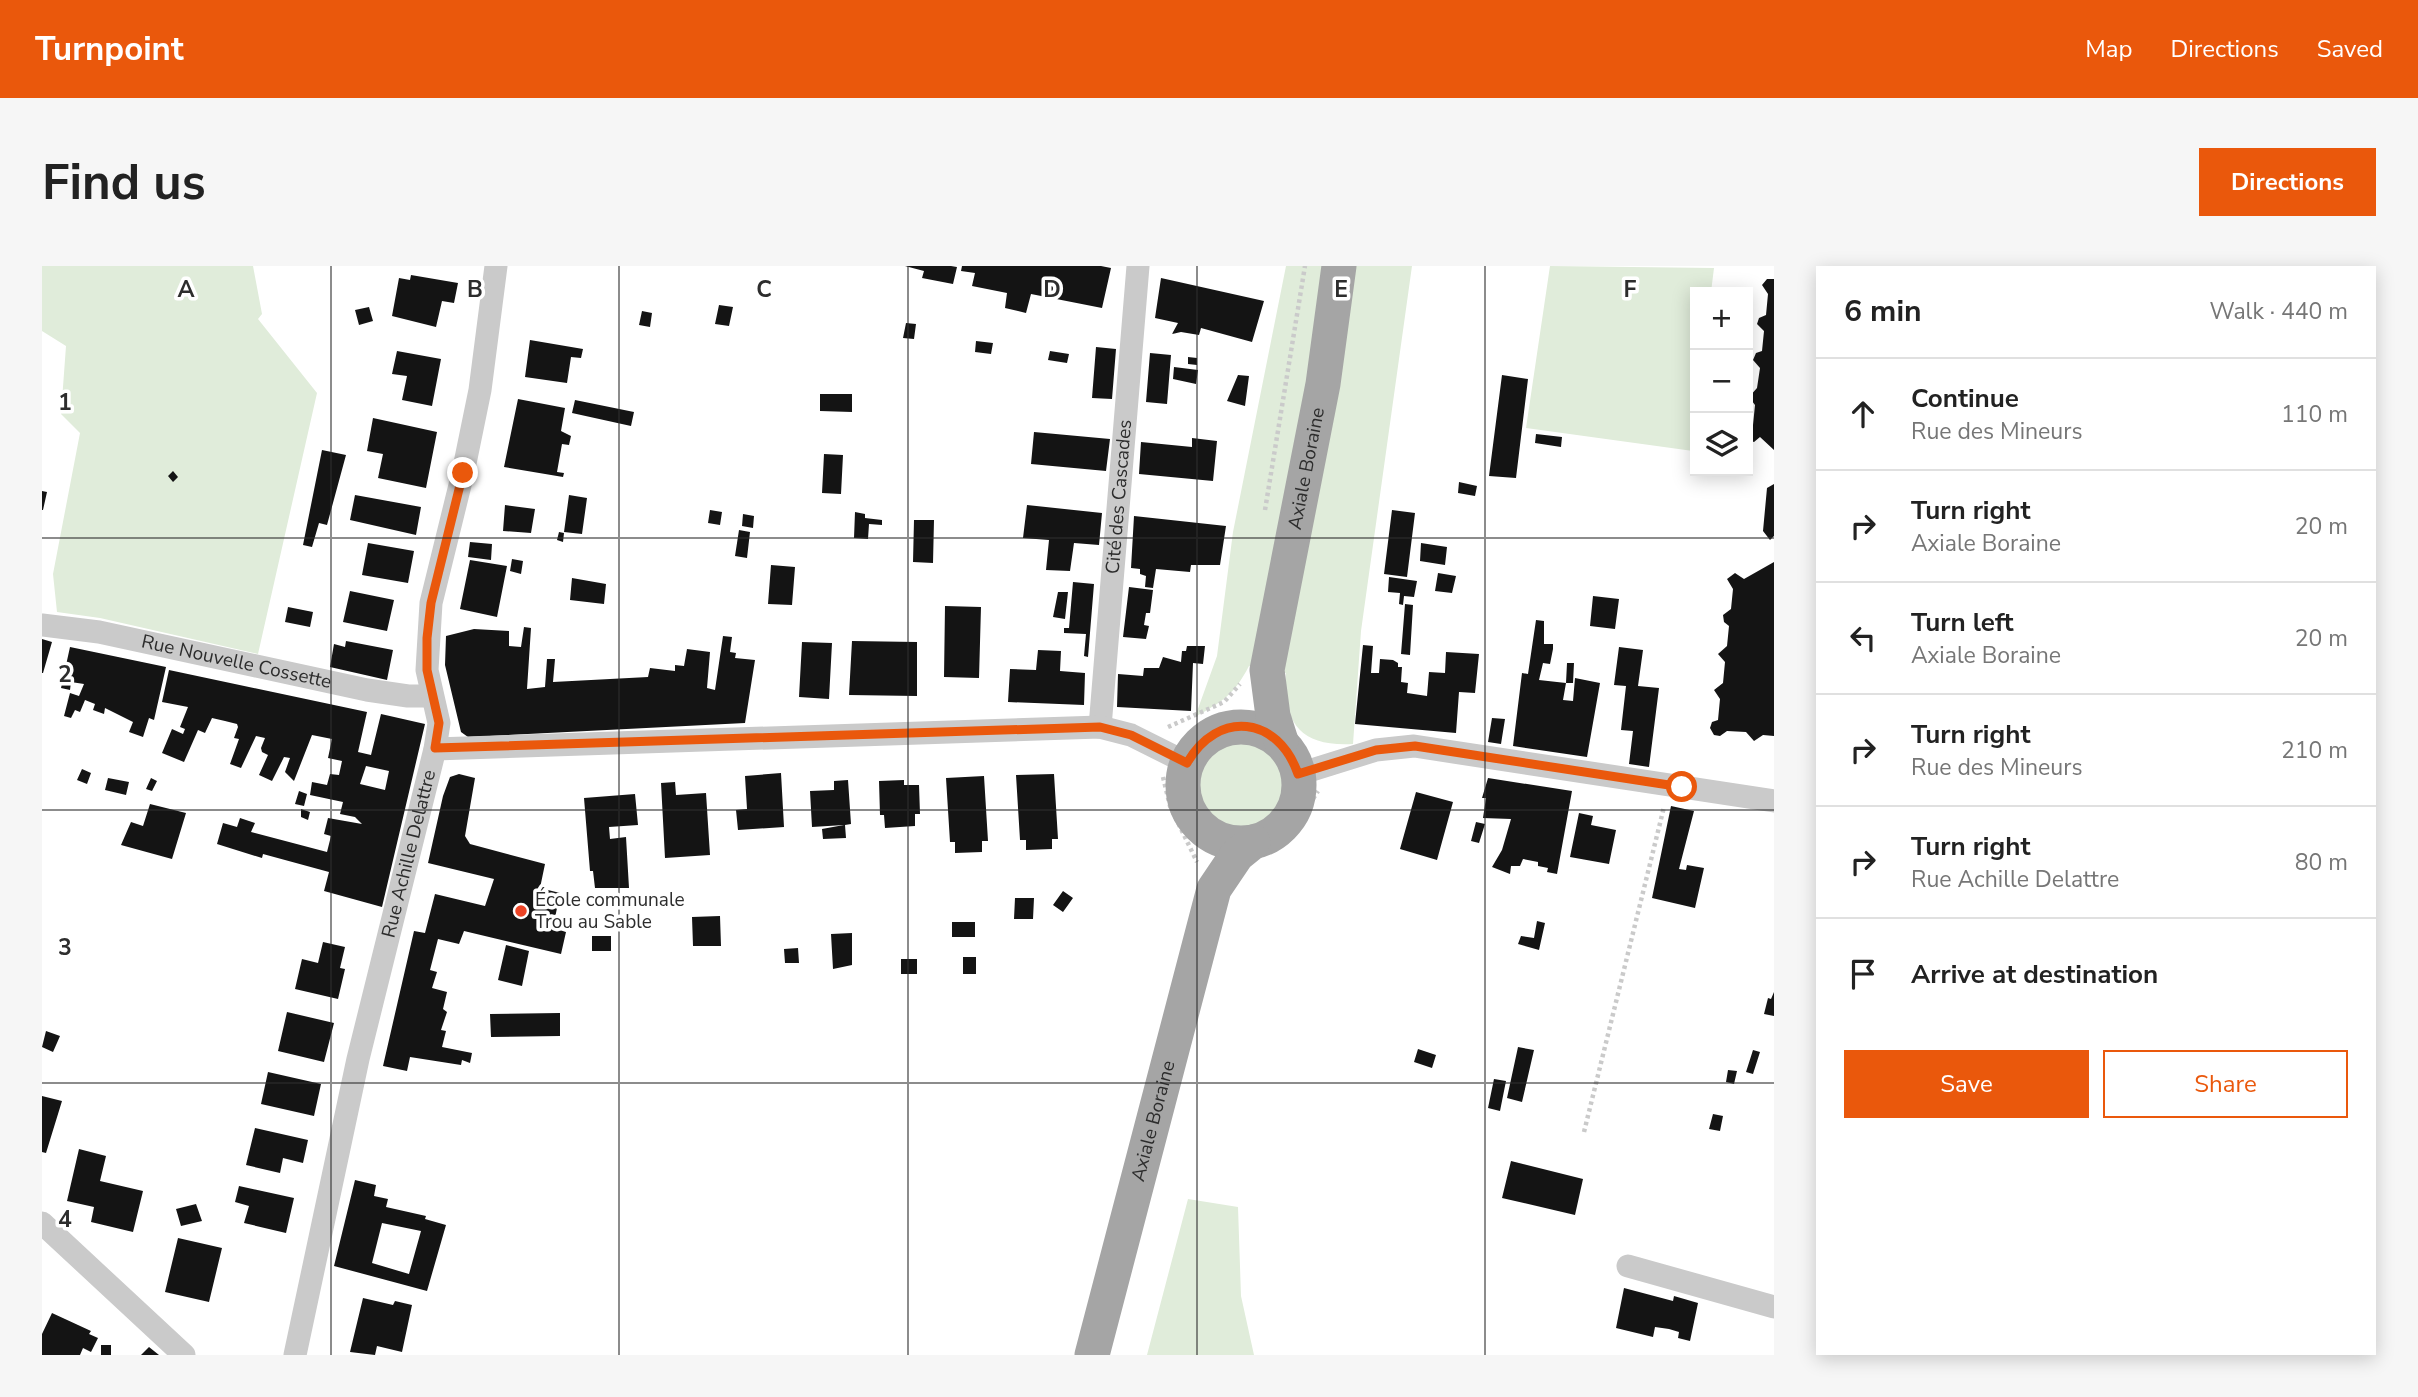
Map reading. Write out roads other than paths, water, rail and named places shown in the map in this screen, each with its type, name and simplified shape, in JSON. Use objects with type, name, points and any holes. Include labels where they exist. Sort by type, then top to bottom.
[{"type":"main road","name":"Axiale Boraine","points":[[1267,670],[1323,384],[1339,266]]},
{"type":"main road","points":[[1228,727],[1244,709],[1267,670]]},
{"type":"main road","points":[[1214,889],[1237,855],[1253,842],[1281,827],[1293,812],[1299,794],[1298,774],[1292,757],[1281,741],[1273,716],[1267,670]]},
{"type":"main road","points":[[1214,889],[1212,867],[1197,822],[1184,794],[1187,763],[1196,747],[1211,735],[1228,727],[1247,726],[1265,731],[1281,741]]},
{"type":"main road","points":[[1197,822],[1222,840],[1253,842]]},
{"type":"main road","name":"Axiale Boraine","points":[[1092,1355],[1214,889]]},
{"type":"street","name":"Rue Achille Delattre","points":[[295,1355],[358,1059],[435,748],[439,723],[432,696],[427,638],[431,603],[473,426],[496,266]]},
{"type":"street","name":"Cité des Cascades","points":[[1100,727],[1138,266]]},
{"type":"street","name":"Rue Nouvelle Cossette","points":[[42,625],[99,632],[367,690],[408,696],[432,696]]},
{"type":"street","points":[[435,748],[1100,727],[1131,735],[1187,763]]},
{"type":"street","points":[[1298,774],[1376,750],[1415,746],[1774,801]]},
{"type":"street","points":[[42,1223],[184,1355]]},
{"type":"street","points":[[1628,1266],[1774,1307]]},
{"type":"place","name":"École communale Trou au Sable","points":[[521,911]]}]
